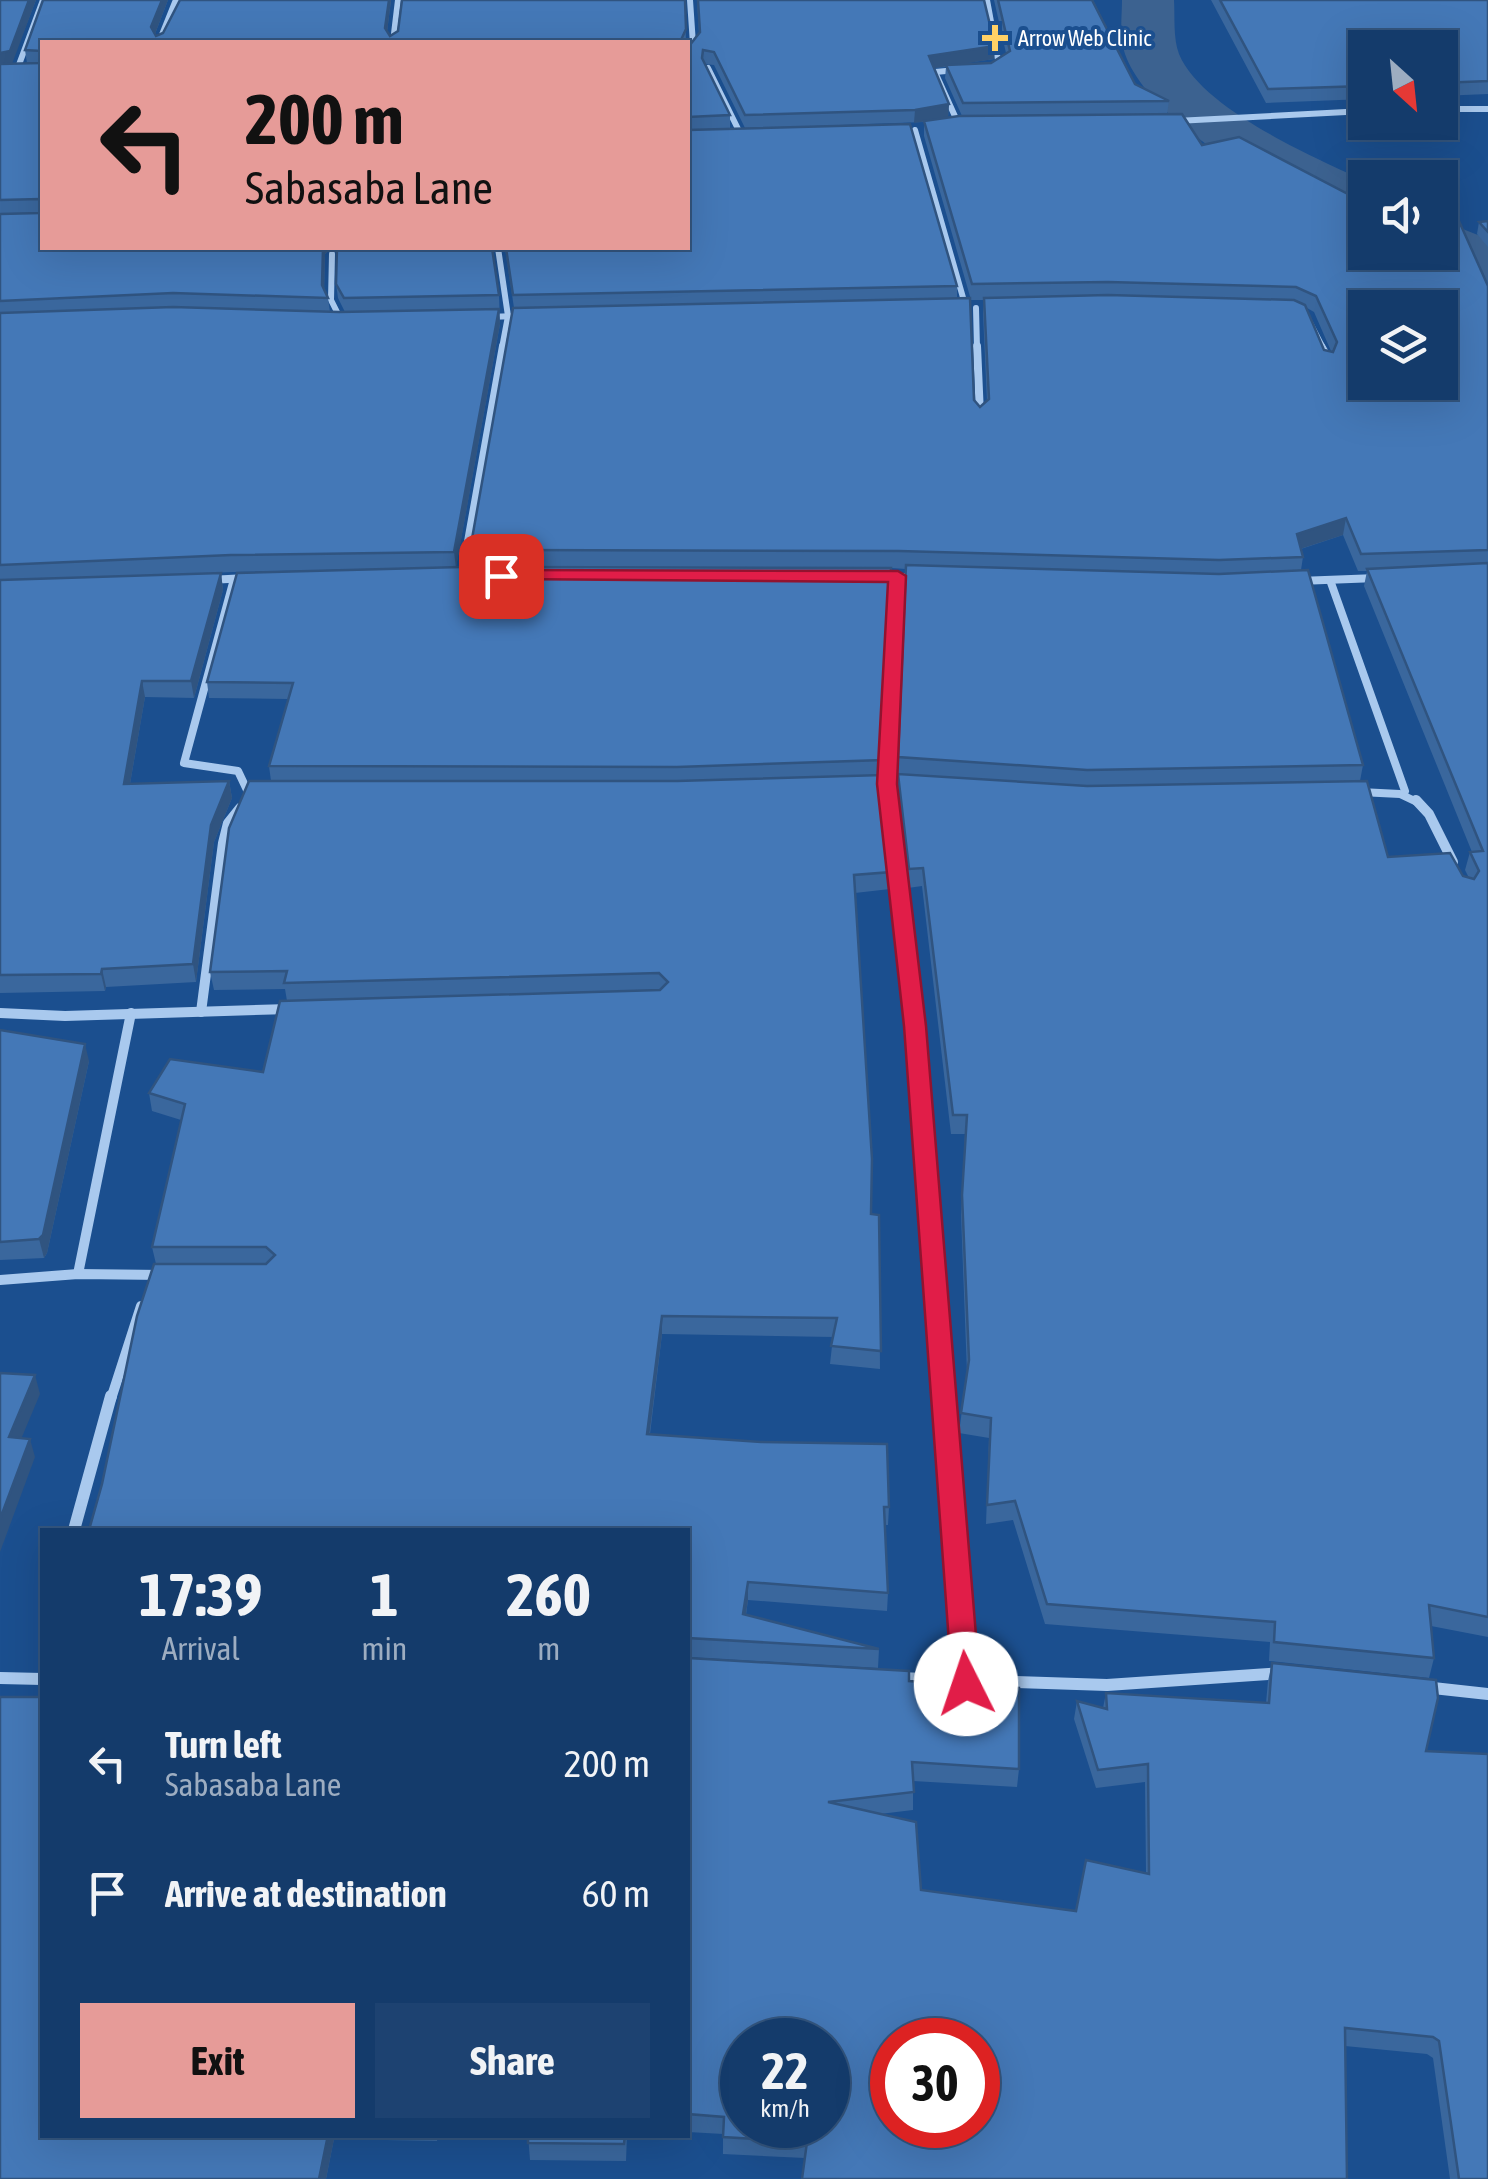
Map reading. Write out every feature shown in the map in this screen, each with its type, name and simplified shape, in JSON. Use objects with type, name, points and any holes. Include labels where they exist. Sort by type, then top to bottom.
[{"type":"street","points":[[17,70],[43,0]]},
{"type":"street","points":[[160,40],[174,2],[180,0]]},
{"type":"street","points":[[393,40],[398,0]]},
{"type":"street","points":[[690,0],[690,49]]},
{"type":"street","points":[[987,0],[1002,63],[990,68]]},
{"type":"street","points":[[708,68],[742,135]]},
{"type":"street","points":[[958,123],[934,72],[972,69]]},
{"type":"street","points":[[0,71],[30,70]]},
{"type":"street","points":[[1458,109],[1488,108]]},
{"type":"street","points":[[1161,122],[1348,113]]},
{"type":"street","points":[[943,125],[976,123]]},
{"type":"street","points":[[896,131],[929,128]]},
{"type":"street","points":[[915,130],[966,308]]},
{"type":"street","points":[[724,136],[761,134]]},
{"type":"street","points":[[462,575],[508,316],[498,250]]},
{"type":"street","points":[[332,254],[332,300],[341,320]]},
{"type":"street","points":[[946,309],[995,307]]},
{"type":"street","points":[[976,308],[980,416]]},
{"type":"street","points":[[1292,309],[1304,312],[1314,324],[1328,361]]},
{"type":"street","points":[[471,317],[526,316]]},
{"type":"street","points":[[323,320],[360,320]]},
{"type":"street","points":[[444,576],[482,575]]},
{"type":"street","points":[[898,576],[887,784],[915,1026],[966,1684]]},
{"type":"street","points":[[862,577],[938,578]]},
{"type":"street","points":[[1292,581],[1389,577]]},
{"type":"street","points":[[194,580],[252,578]]},
{"type":"street","points":[[234,579],[184,763],[238,771],[247,790]]},
{"type":"street","points":[[1330,580],[1405,791]]},
{"type":"street","points":[[848,785],[926,787]]},
{"type":"street","points":[[247,790],[262,790]]},
{"type":"street","points":[[201,1012],[223,843],[228,824],[247,790]]},
{"type":"street","points":[[1356,792],[1405,791],[1424,804],[1459,875]]},
{"type":"street","points":[[0,1014],[301,1009]]},
{"type":"street","points":[[78,1274],[131,1013]]},
{"type":"street","points":[[0,1280],[78,1274],[171,1275]]},
{"type":"street","points":[[74,1528],[88,1468],[151,1275]]},
{"type":"street","points":[[879,1676],[966,1684],[1141,1684],[1246,1669],[1305,1675]]},
{"type":"street","points":[[0,1678],[40,1679]]},
{"type":"street","points":[[1404,1685],[1488,1694]]},
{"type":"building","points":[[0,0],[29,0],[10,51],[0,53]]},
{"type":"building","points":[[43,0],[162,0],[151,27],[156,36],[163,33],[180,0],[389,0],[385,28],[390,36],[398,31],[402,0],[685,0],[686,29],[681,40],[40,40],[40,51],[25,50]]},
{"type":"building","points":[[698,0],[984,0],[995,46],[929,56],[949,104],[915,110],[745,115],[714,52],[703,50],[702,58],[730,115],[690,117],[690,45],[700,32]]},
{"type":"building","points":[[998,0],[1092,0],[1135,84],[1169,101],[963,103],[946,65],[991,63],[1010,51]]},
{"type":"building","points":[[1220,0],[1488,0],[1488,81],[1458,82],[1458,30],[1348,30],[1348,87],[1268,89]]},
{"type":"building","points":[[40,63],[40,199],[0,200],[0,64]]},
{"type":"building","points":[[1182,114],[1202,145],[1239,137],[1348,194],[1348,270],[1458,270],[1459,221],[1488,286],[1488,550],[1361,554],[1346,518],[1297,534],[1303,557],[1219,560],[899,551],[470,550],[513,308],[970,298],[974,400],[980,407],[989,399],[984,298],[1108,295],[1294,300],[1305,305],[1324,350],[1333,352],[1337,342],[1316,296],[1296,287],[1108,282],[972,284],[924,121],[959,116]]},
{"type":"building","points":[[910,124],[957,286],[513,295],[506,250],[690,250],[690,130]]},
{"type":"building","points":[[40,213],[40,250],[323,250],[322,285],[328,298],[173,293],[0,301],[0,214]]},
{"type":"building","points":[[337,250],[492,250],[499,295],[344,298],[336,284]]},
{"type":"building","points":[[173,307],[339,312],[499,309],[454,552],[231,555],[0,565],[0,313]]},
{"type":"building","points":[[1488,563],[1488,1617],[1429,1605],[1434,1658],[1274,1642],[1275,1622],[1047,1604],[1015,1501],[987,1505],[991,1418],[961,1413],[969,1360],[962,1195],[967,1115],[953,1115],[923,868],[909,869],[898,774],[1087,786],[1367,781],[1388,857],[1450,853],[1463,876],[1474,879],[1479,871],[1470,852],[1483,851],[1367,569]]},
{"type":"building","points":[[906,565],[1219,574],[1308,570],[1363,765],[1087,770],[898,757]]},
{"type":"building","points":[[461,567],[891,568],[883,760],[677,767],[269,766],[293,683],[207,682],[237,573]]},
{"type":"building","points":[[221,573],[191,681],[142,681],[124,784],[229,781],[211,825],[193,964],[102,969],[101,974],[0,975],[0,580]]},
{"type":"building","points":[[883,775],[891,872],[854,875],[872,1159],[871,1214],[879,1215],[881,1351],[831,1346],[837,1318],[662,1316],[647,1434],[761,1442],[887,1444],[889,1507],[884,1507],[888,1593],[748,1582],[743,1614],[879,1649],[690,1638],[690,1528],[90,1528],[137,1316],[154,1264],[266,1264],[275,1255],[266,1247],[152,1247],[185,1104],[149,1093],[170,1059],[263,1072],[280,1001],[660,990],[668,982],[659,973],[284,983],[287,971],[210,972],[229,828],[249,781],[677,781]]},
{"type":"building","points":[[0,1030],[85,1044],[39,1239],[0,1242]]},
{"type":"building","points":[[0,1373],[35,1375],[9,1437],[30,1439],[0,1519]]},
{"type":"building","points":[[690,1658],[909,1671],[909,1681],[1019,1688],[1019,1769],[912,1762],[914,1792],[828,1802],[916,1822],[921,1890],[1076,1911],[1086,1860],[1149,1874],[1148,1764],[1098,1770],[1077,1701],[1107,1709],[1106,1693],[1269,1703],[1272,1663],[1436,1680],[1438,1698],[1426,1751],[1488,1754],[1488,2179],[1459,2179],[1439,2041],[1433,2037],[1345,2028],[1347,2179],[802,2179],[806,2148],[850,2148],[850,2018],[720,2018],[720,2117],[690,2114]]},
{"type":"building","points":[[0,1697],[40,1697],[40,2138],[327,2138],[319,2179],[0,2179]]},
{"type":"building","points":[[528,2138],[625,2138],[624,2144],[528,2143]]},
{"type":"waterway","points":[[1148,0],[1152,54],[1164,77],[1186,99],[1245,142],[1348,196]]},
{"type":"waterway","points":[[1458,249],[1488,265]]},
{"type":"place","name":"Arrow Web Clinic","points":[[995,38]]},
{"type":"route","points":[[501,576],[898,576],[887,784],[915,1026],[966,1684]]}]
